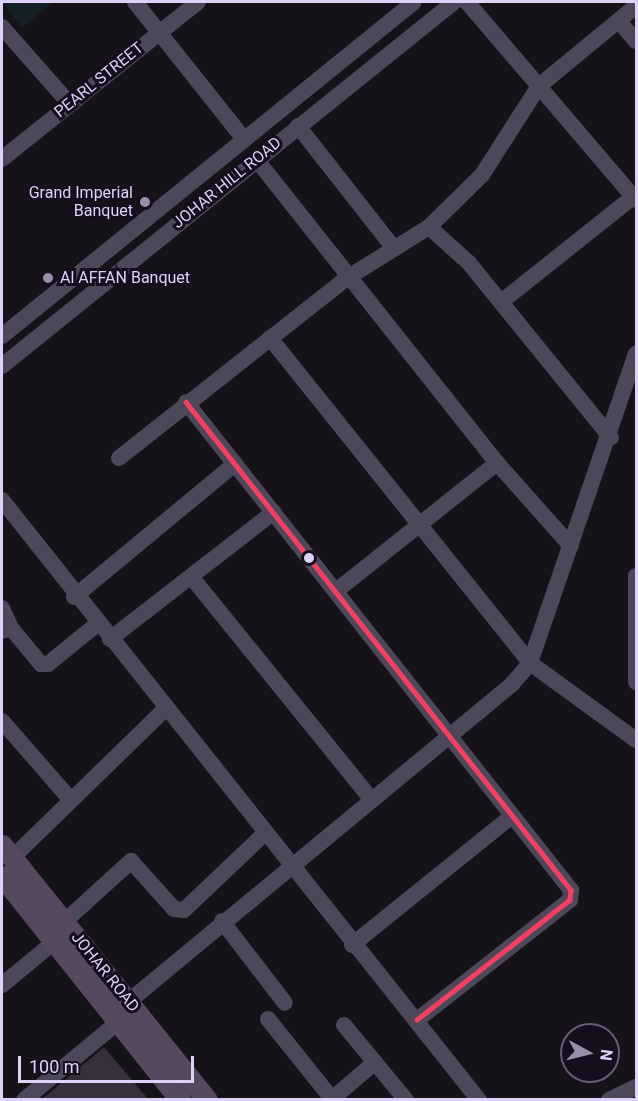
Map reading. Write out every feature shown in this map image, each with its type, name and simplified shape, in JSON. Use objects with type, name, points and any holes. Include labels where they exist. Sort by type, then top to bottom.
[{"type":"main road","name":"JOHAR ROAD","points":[[5,859],[64,922],[207,1100]]},
{"type":"main road","name":"JOHAR ROAD","points":[[5,859],[54,942],[180,1100]]},
{"type":"street","points":[[135,2],[244,138]]},
{"type":"street","name":"PEARL STREET","points":[[2,159],[198,2]]},
{"type":"street","name":"JOHAR HILL ROAD","points":[[2,336],[414,2]]},
{"type":"street","name":"JOHAR HILL ROAD","points":[[2,366],[256,159],[454,2]]},
{"type":"street","points":[[467,2],[634,198],[501,302]]},
{"type":"street","points":[[119,458],[186,402],[347,278],[393,247],[429,227],[482,175],[539,86],[636,6]]},
{"type":"street","points":[[619,21],[636,41]]},
{"type":"street","points":[[2,27],[70,104]]},
{"type":"street","points":[[298,126],[393,247]]},
{"type":"street","points":[[256,159],[347,278],[497,463],[571,546]]},
{"type":"street","points":[[429,227],[501,302],[611,438]]},
{"type":"street","points":[[270,338],[418,526],[530,663],[636,740]]},
{"type":"street","points":[[128,1002],[288,865],[448,735],[530,663],[611,438],[636,354]]},
{"type":"street","points":[[186,402],[570,890],[570,900],[417,1020]]},
{"type":"street","points":[[336,591],[497,463]]},
{"type":"street","points":[[74,597],[235,464]]},
{"type":"street","points":[[2,500],[74,597],[110,639],[352,945],[417,1020],[479,1100]]},
{"type":"street","points":[[110,639],[193,579],[274,512]]},
{"type":"street","points":[[636,576],[636,682]]},
{"type":"street","points":[[193,579],[371,799]]},
{"type":"street","points":[[2,608],[6,629],[41,664],[48,664],[97,624]]},
{"type":"street","points":[[5,859],[71,800],[146,727],[160,703]]},
{"type":"street","points":[[5,733],[71,800]]},
{"type":"street","points":[[352,945],[512,816]]},
{"type":"street","points":[[64,922],[131,861],[174,909],[184,910],[264,834]]},
{"type":"street","points":[[222,921],[285,1003]]},
{"type":"street","points":[[2,985],[54,942]]},
{"type":"street","points":[[268,1019],[332,1099],[375,1062]]},
{"type":"street","points":[[24,1100],[117,1023]]},
{"type":"street","points":[[344,1025],[406,1100]]},
{"type":"street","points":[[609,1100],[636,1087]]},
{"type":"shaded area","points":[[2,2],[53,2],[22,28]]},
{"type":"building","points":[[104,1047],[149,1100],[41,1100]]},
{"type":"transit line","points":[[186,402],[571,890],[570,900],[417,1020]]},
{"type":"place","name":"Grand Imperial Banquet","points":[[145,202]]},
{"type":"place","name":"Al AFFAN Banquet","points":[[48,278]]}]
